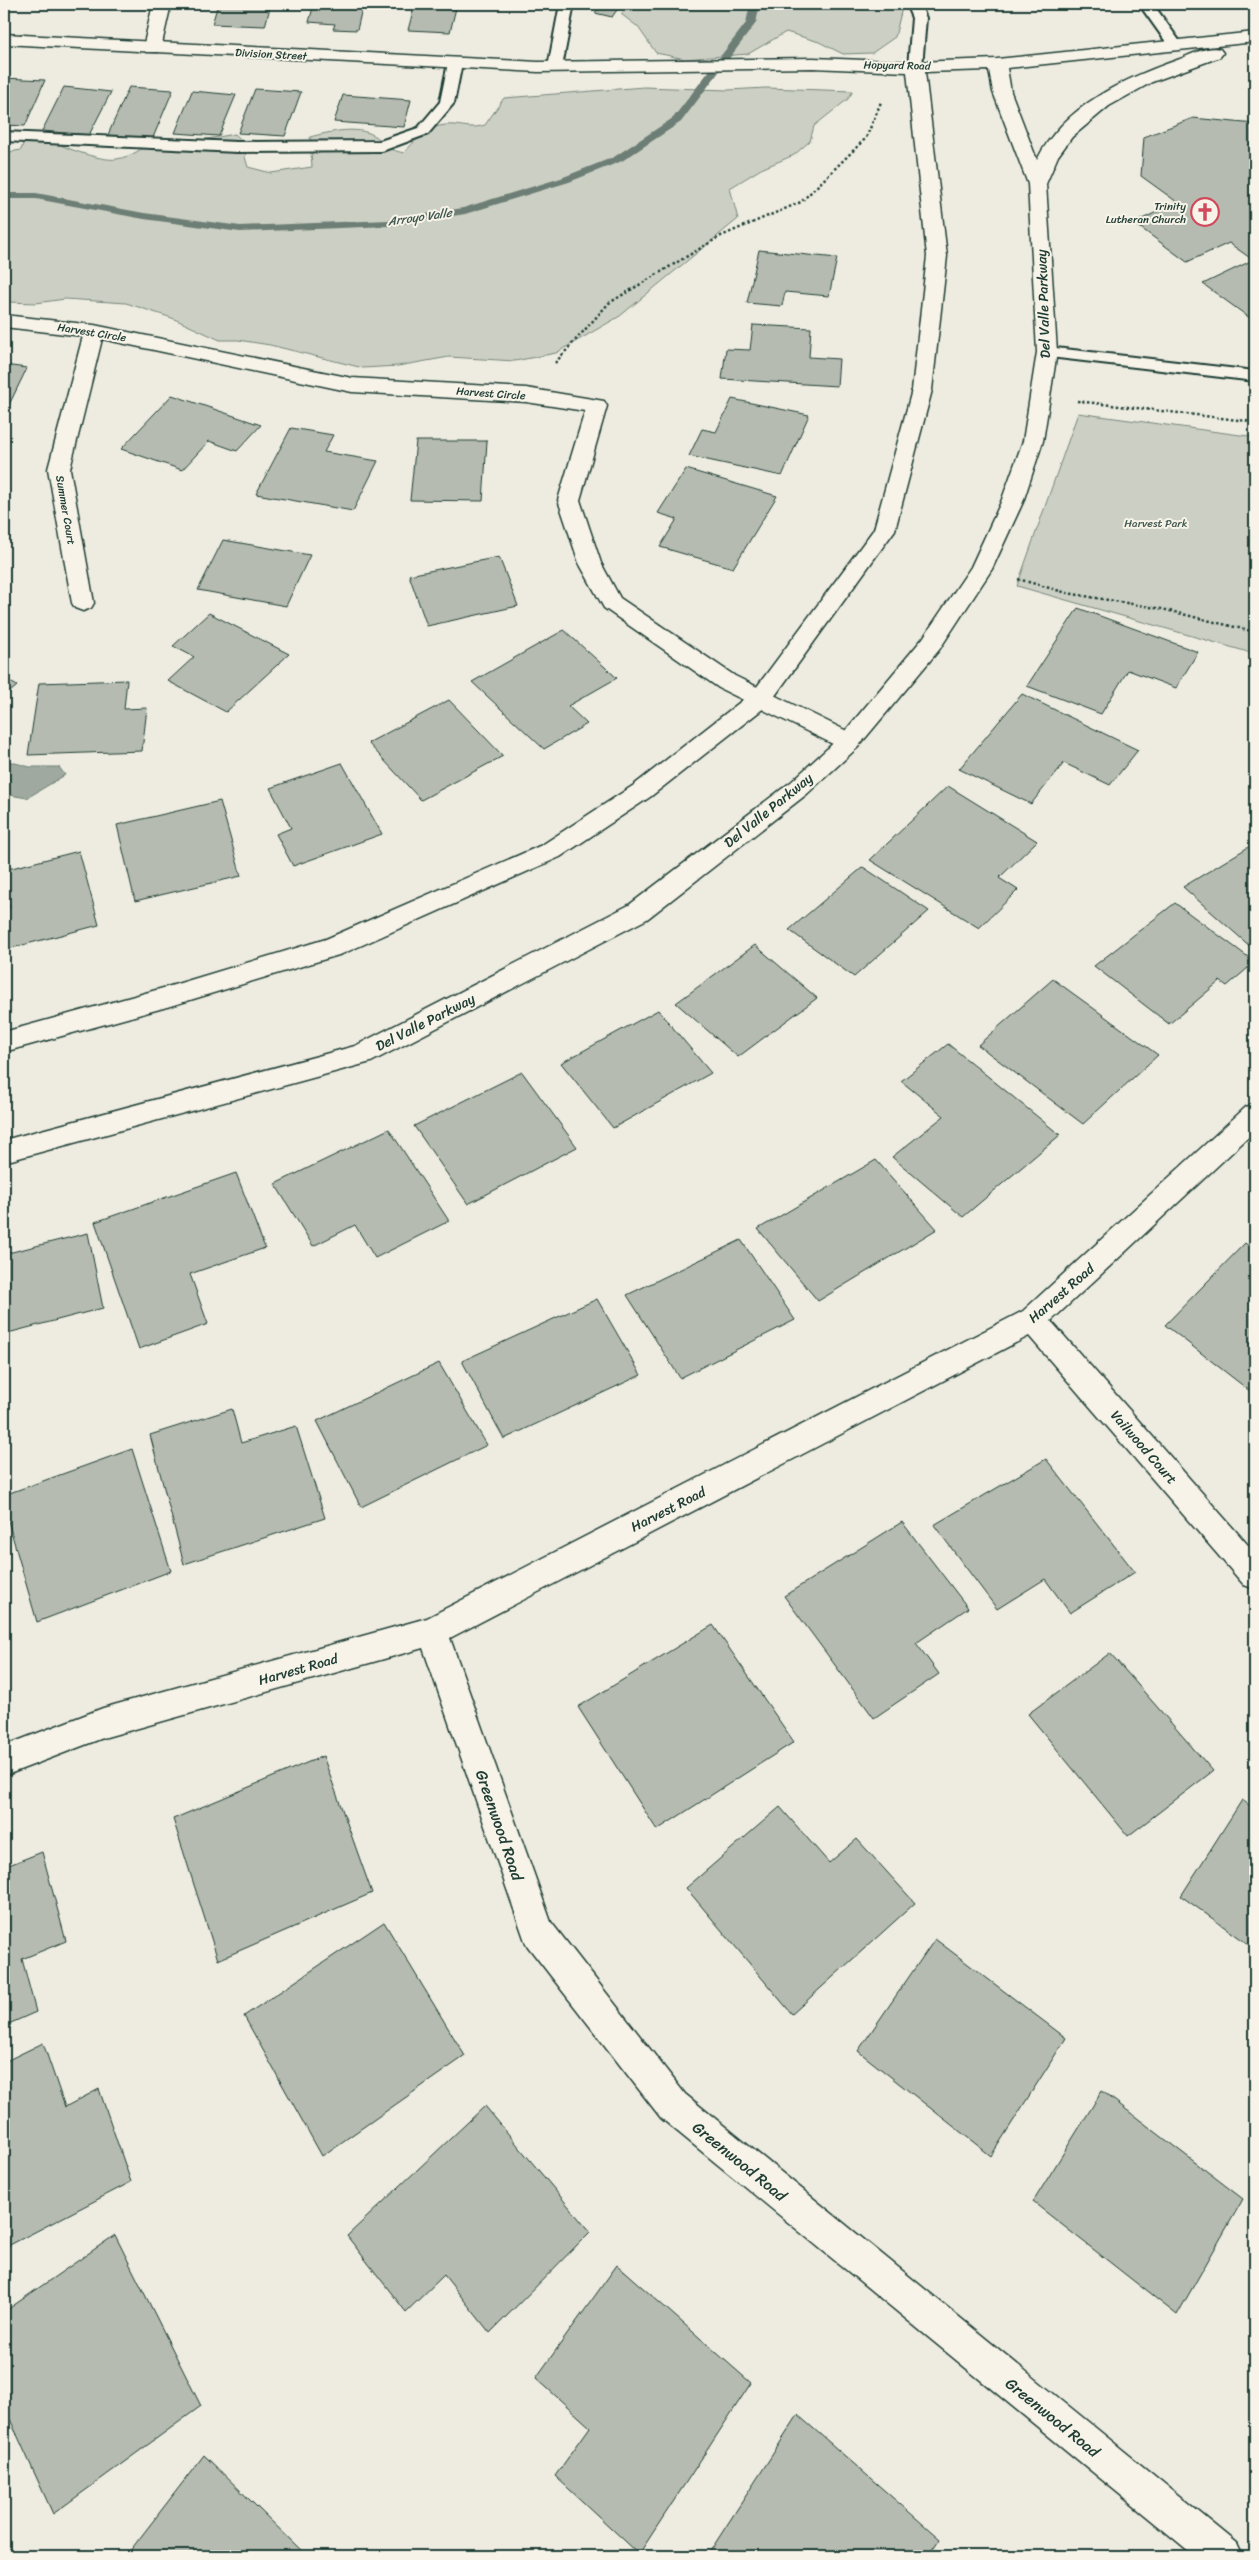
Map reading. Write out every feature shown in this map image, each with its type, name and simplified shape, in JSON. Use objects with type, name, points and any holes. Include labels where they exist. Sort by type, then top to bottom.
[{"type":"street","points":[[152,48],[162,4]]},
{"type":"street","points":[[1037,184],[1051,152],[1078,120],[1114,96],[1183,63],[1255,38]]},
{"type":"street","name":"Hopyard Road","points":[[547,67],[813,63],[914,67],[998,64],[1255,38]]},
{"type":"street","name":"Division Street","points":[[4,39],[547,67]]},
{"type":"street","name":"Del Valle Parkway","points":[[4,1151],[362,1055],[638,912],[799,788],[849,742],[931,644],[981,569],[1012,502],[1033,441],[1047,352],[1037,184],[1002,92],[998,64]]},
{"type":"street","points":[[4,1042],[167,997],[333,947],[551,851],[642,791],[761,698],[884,530],[922,390],[937,256],[914,67]]},
{"type":"street","name":"Harvest Circle","points":[[4,321],[94,331],[352,385],[526,395],[597,406],[569,500],[590,563],[612,602],[727,682],[761,698]]},
{"type":"street","name":"Summer Court","points":[[82,604],[59,469],[94,331]]},
{"type":"street","points":[[761,698],[849,742]]},
{"type":"street","name":"Harvest Road","points":[[4,1761],[103,1723],[432,1631],[1033,1320],[1255,1115]]},
{"type":"street","name":"Vailwood Court","points":[[1033,1320],[1255,1575]]},
{"type":"street","name":"Greenwood Road","points":[[432,1631],[538,1932],[673,2106],[1224,2556]]},
{"type":"lane","points":[[547,67],[567,4]]},
{"type":"lane","points":[[913,4],[919,18],[914,67]]},
{"type":"lane","points":[[1146,4],[1176,46]]},
{"type":"lane","points":[[4,137],[237,147],[382,146],[423,131],[447,103],[455,63]]},
{"type":"lane","points":[[1047,352],[1255,376]]},
{"type":"path","points":[[526,395],[609,303],[721,236],[801,202],[866,138],[884,94],[914,67]]},
{"type":"path","points":[[1040,398],[1110,403],[1255,422]]},
{"type":"path","points":[[981,569],[1066,593],[1162,609],[1255,632]]},
{"type":"green space","points":[[633,4],[903,4],[895,37],[872,53],[843,54],[819,42],[786,32],[748,54],[685,59],[656,53],[638,27],[621,14]]},
{"type":"green space","points":[[644,87],[853,91],[848,99],[814,126],[810,141],[794,155],[761,169],[730,188],[738,219],[620,316],[556,353],[515,361],[449,357],[398,366],[363,368],[270,345],[238,340],[220,340],[172,318],[126,303],[65,299],[36,303],[8,302],[4,295],[4,153],[21,150],[24,141],[42,136],[68,148],[90,155],[100,158],[117,159],[137,152],[154,139],[190,142],[235,134],[247,145],[245,157],[248,167],[271,173],[312,167],[310,137],[318,135],[343,130],[360,131],[375,136],[390,148],[404,153],[426,132],[438,126],[473,127],[485,125],[504,98]]},
{"type":"green space","name":"Harvest Park","points":[[1078,413],[1255,437],[1255,654],[1017,586]]},
{"type":"shaded area","points":[[4,760],[30,767],[59,767],[65,775],[27,798],[4,794]]},
{"type":"building","points":[[218,4],[271,4],[265,26],[212,24]]},
{"type":"building","points":[[314,4],[363,4],[357,30],[333,29],[335,24],[309,22]]},
{"type":"building","points":[[415,4],[457,4],[450,32],[408,30]]},
{"type":"building","points":[[590,4],[621,4],[612,17],[595,13],[600,6]]},
{"type":"building","points":[[987,4],[1019,4],[990,8]]},
{"type":"building","points":[[4,78],[45,80],[25,126],[4,125]]},
{"type":"building","points":[[64,87],[111,92],[89,135],[42,131]]},
{"type":"building","points":[[129,87],[173,90],[152,140],[107,137]]},
{"type":"building","points":[[255,89],[301,92],[285,136],[238,133]]},
{"type":"building","points":[[192,91],[236,95],[219,136],[175,133]]},
{"type":"building","points":[[343,95],[411,100],[404,127],[334,122]]},
{"type":"building","name":"Trinity Lutheran Church","points":[[1193,118],[1255,124],[1254,321],[1203,284],[1253,260],[1229,243],[1187,262],[1134,223],[1177,202],[1141,176],[1144,137]]},
{"type":"building","points":[[759,250],[837,258],[829,296],[785,292],[782,306],[747,303]]},
{"type":"building","points":[[753,325],[811,328],[809,357],[839,359],[837,386],[722,379],[726,349],[750,350]]},
{"type":"building","points":[[4,365],[27,368],[4,415]]},
{"type":"building","points":[[172,395],[261,425],[237,451],[209,441],[182,470],[121,449]]},
{"type":"building","points":[[732,399],[809,415],[782,476],[689,456],[702,429],[716,432]]},
{"type":"building","points":[[291,428],[333,435],[324,452],[378,461],[353,511],[256,494]]},
{"type":"building","points":[[416,441],[487,441],[483,501],[410,500]]},
{"type":"building","points":[[686,469],[777,496],[733,568],[660,547],[677,519],[658,513]]},
{"type":"building","points":[[223,540],[310,555],[286,606],[198,590]]},
{"type":"building","points":[[499,557],[518,606],[427,626],[409,575]]},
{"type":"building","points":[[1078,608],[1198,652],[1176,688],[1128,670],[1101,714],[1027,686]]},
{"type":"building","points":[[209,613],[289,654],[226,712],[168,681],[194,657],[173,646]]},
{"type":"building","points":[[564,630],[617,678],[568,706],[587,724],[544,749],[472,682]]},
{"type":"building","points":[[4,678],[17,686],[4,697]]},
{"type":"building","points":[[127,680],[124,709],[147,708],[142,751],[28,755],[39,683]]},
{"type":"building","points":[[1022,694],[1138,750],[1110,785],[1064,763],[1031,804],[959,769]]},
{"type":"building","points":[[449,700],[503,756],[421,800],[368,743]]},
{"type":"building","points":[[342,763],[382,834],[293,866],[276,834],[291,828],[270,788]]},
{"type":"building","points":[[948,786],[1037,841],[999,878],[1018,890],[979,928],[870,860]]},
{"type":"building","points":[[220,801],[241,876],[135,901],[117,825]]},
{"type":"building","points":[[1255,843],[1255,946],[1252,948],[1183,887]]},
{"type":"building","points":[[79,851],[99,925],[4,950],[4,909],[10,908],[4,883],[4,870]]},
{"type":"building","points":[[863,867],[929,911],[854,977],[789,930]]},
{"type":"building","points":[[1175,903],[1255,962],[1227,986],[1220,981],[1169,1024],[1094,966]]},
{"type":"building","points":[[755,945],[817,998],[738,1057],[676,1003]]},
{"type":"building","points":[[1053,979],[1158,1055],[1083,1124],[978,1045]]},
{"type":"building","points":[[658,1010],[711,1073],[613,1128],[561,1063]]},
{"type":"building","points":[[948,1044],[1060,1135],[963,1217],[892,1157],[944,1116],[901,1081]]},
{"type":"building","points":[[522,1072],[577,1147],[468,1204],[414,1126]]},
{"type":"building","points":[[389,1129],[449,1221],[375,1258],[355,1225],[313,1246],[275,1184]]},
{"type":"building","points":[[876,1160],[937,1229],[818,1301],[758,1229]]},
{"type":"building","points":[[236,1173],[265,1248],[190,1274],[208,1324],[139,1349],[95,1222]]},
{"type":"building","points":[[88,1233],[103,1308],[4,1334],[4,1254]]},
{"type":"building","points":[[741,1240],[795,1320],[680,1378],[627,1295]]},
{"type":"building","points":[[1245,1243],[1255,1251],[1255,1395],[1165,1325]]},
{"type":"building","points":[[597,1299],[641,1375],[504,1439],[462,1361]]},
{"type":"building","points":[[439,1363],[487,1445],[361,1507],[317,1421]]},
{"type":"building","points":[[232,1409],[241,1443],[296,1426],[325,1518],[184,1564],[150,1435]]},
{"type":"building","points":[[132,1449],[171,1571],[37,1622],[4,1507],[4,1495]]},
{"type":"building","points":[[1046,1459],[1135,1572],[1070,1613],[1045,1579],[997,1609],[934,1525]]},
{"type":"building","points":[[902,1522],[968,1608],[916,1643],[939,1674],[874,1718],[784,1596]]},
{"type":"building","points":[[713,1625],[794,1742],[657,1830],[578,1707]]},
{"type":"building","points":[[1110,1653],[1213,1771],[1128,1836],[1028,1714]]},
{"type":"building","points":[[323,1756],[372,1893],[218,1960],[173,1819]]},
{"type":"building","points":[[1242,1800],[1255,1809],[1255,1949],[1181,1896]]},
{"type":"building","points":[[780,1807],[829,1863],[857,1839],[915,1903],[792,2014],[686,1888]]},
{"type":"building","points":[[42,1852],[66,1941],[22,1959],[36,2012],[4,2026],[4,1867]]},
{"type":"building","points":[[384,1922],[465,2056],[322,2156],[244,2016]]},
{"type":"building","points":[[935,1939],[1066,2038],[991,2156],[858,2051]]},
{"type":"building","points":[[43,2043],[65,2107],[99,2089],[131,2182],[4,2248],[4,2062]]},
{"type":"building","points":[[1102,2091],[1243,2199],[1177,2315],[1033,2202]]},
{"type":"building","points":[[485,2106],[590,2232],[490,2333],[444,2275],[406,2312],[347,2236]]},
{"type":"building","points":[[115,2235],[201,2406],[53,2514],[4,2406],[4,2312]]},
{"type":"building","points":[[617,2265],[751,2383],[639,2554],[555,2476],[590,2427],[536,2378]]},
{"type":"building","points":[[798,2415],[940,2539],[929,2556],[707,2556]]},
{"type":"building","points":[[204,2455],[307,2556],[126,2556]]},
{"type":"waterway","name":"Arroyo Valle","points":[[4,196],[36,196],[144,216],[240,229],[389,223],[465,211],[565,180],[618,159],[677,120],[751,23],[755,4]]},
{"type":"place","name":"Trinity Lutheran Church","points":[[1205,212]]}]
